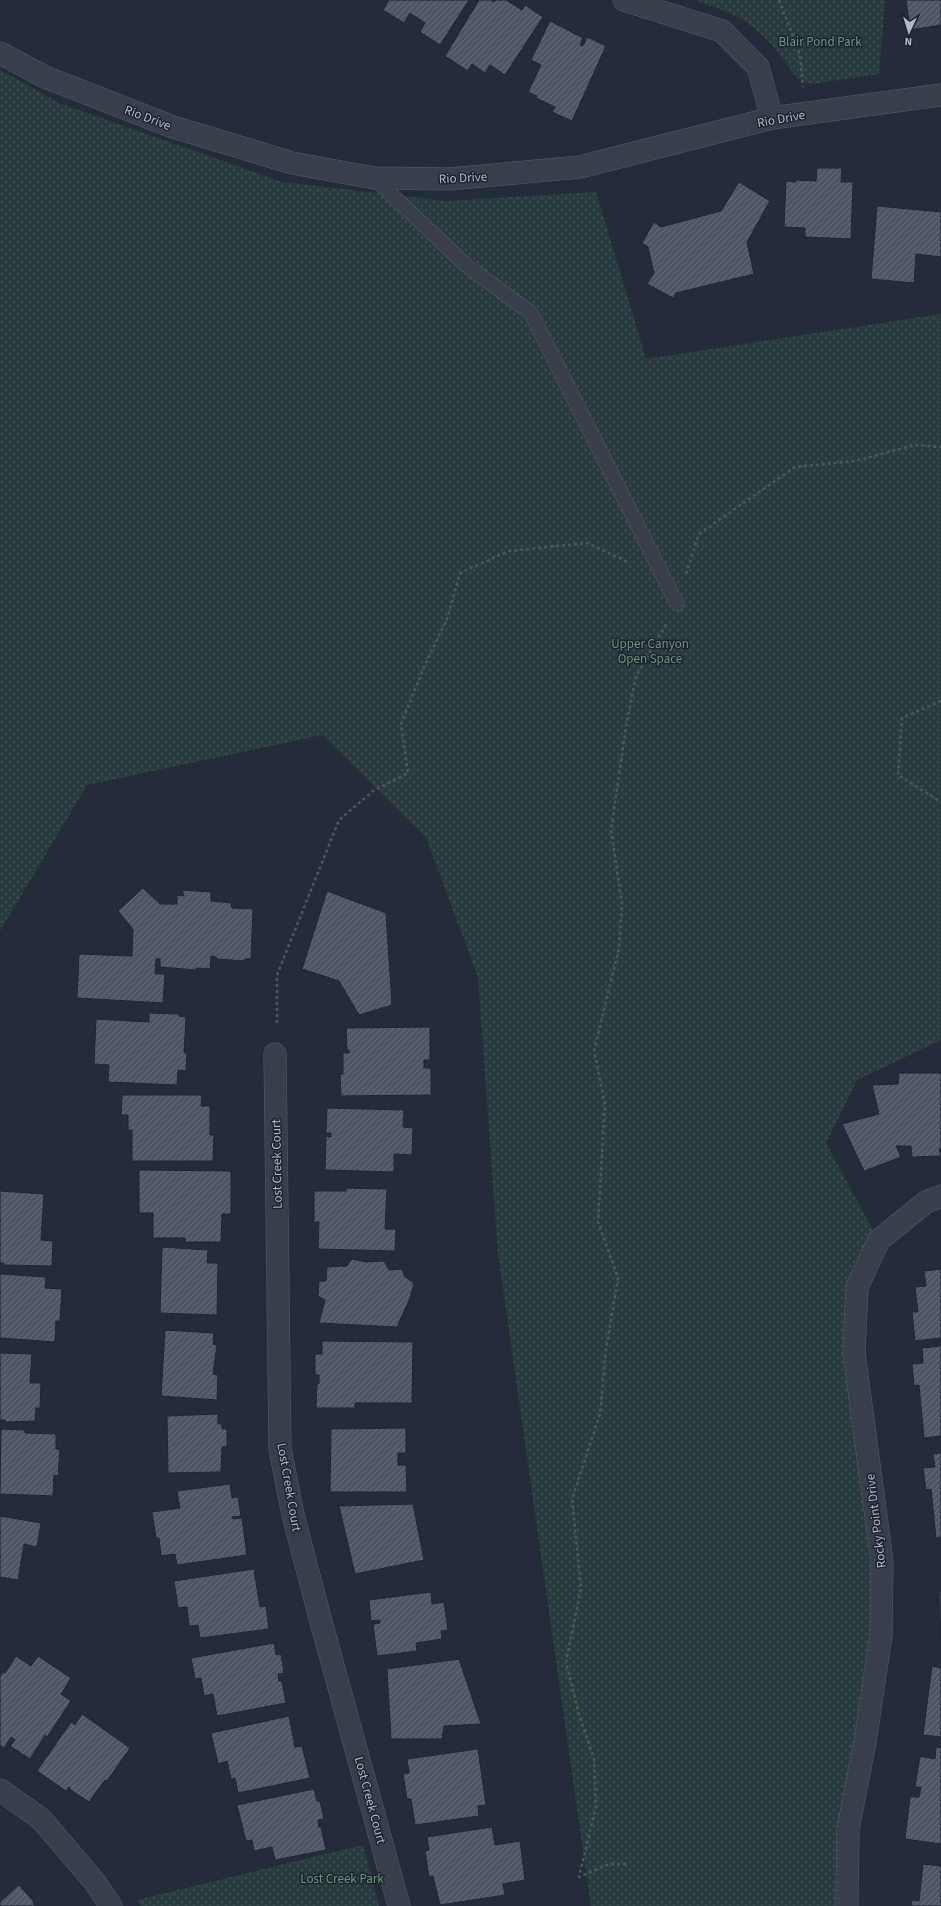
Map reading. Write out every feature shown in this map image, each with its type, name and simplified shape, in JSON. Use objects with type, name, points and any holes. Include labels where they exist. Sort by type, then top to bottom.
[{"type":"street","points":[[624,0],[722,31],[758,67],[772,118]]},
{"type":"street","name":"Rio Drive","points":[[0,53],[45,77],[173,127],[292,163],[374,178],[450,179],[580,168],[772,118],[941,95]]},
{"type":"street","name":"Lost Creek Court","points":[[275,1054],[280,1449],[293,1515],[399,1906]]},
{"type":"street","name":"Rocky Point Drive","points":[[847,1906],[848,1829],[865,1742],[881,1635],[882,1568],[854,1353],[857,1287],[879,1240],[926,1202],[941,1196]]},
{"type":"street","points":[[0,1790],[41,1819],[94,1881],[111,1906]]},
{"type":"lane","points":[[374,178],[466,266],[531,313],[677,604]]},
{"type":"path","points":[[779,0],[800,54],[806,113]]},
{"type":"path","points":[[626,1864],[609,1864],[579,1877],[596,1806],[594,1759],[579,1715],[566,1662],[581,1588],[572,1499],[600,1414],[606,1349],[618,1278],[598,1222],[605,1104],[594,1051],[619,941],[622,904],[611,830],[636,676],[677,604],[699,534],[795,467],[856,461],[914,445],[941,447]]},
{"type":"path","points":[[277,1023],[277,975],[339,820],[373,791],[408,773],[401,724],[424,667],[447,619],[460,573],[509,551],[587,543],[626,560],[632,565]]},
{"type":"path","points":[[941,701],[902,718],[898,775],[941,802]]},
{"type":"green space","name":"Blair Pond Park","points":[[698,0],[885,0],[879,74],[812,84],[801,80],[792,72],[764,36],[747,22],[720,9],[698,2]]},
{"type":"green space","name":"Upper Canyon Open Space","points":[[0,70],[59,103],[282,182],[446,201],[596,192],[646,359],[941,314],[941,1040],[857,1080],[826,1143],[876,1236],[851,1285],[878,1561],[876,1633],[838,1906],[591,1906],[498,1253],[478,977],[426,837],[322,735],[87,785],[0,931]]},
{"type":"green space","name":"Lost Creek Park","points":[[363,1845],[379,1906],[141,1906],[137,1900]]},
{"type":"building","points":[[389,0],[469,0],[440,45],[420,32],[425,23],[410,13],[404,23],[383,10]]},
{"type":"building","points":[[479,0],[491,0],[494,2],[496,0],[506,0],[522,10],[525,5],[543,17],[505,75],[490,65],[485,73],[472,64],[468,71],[445,56]]},
{"type":"building","points":[[906,0],[941,0],[941,25],[910,30]]},
{"type":"building","points":[[550,21],[583,38],[580,45],[583,46],[587,37],[606,46],[572,121],[552,112],[555,107],[536,98],[537,96],[528,92],[541,65],[531,60]]},
{"type":"building","points":[[817,168],[842,168],[841,182],[853,182],[851,239],[805,237],[805,228],[784,227],[786,181],[816,181]]},
{"type":"building","points":[[739,182],[770,201],[747,242],[754,274],[676,293],[673,298],[647,284],[654,273],[648,247],[642,243],[654,222],[661,227],[721,211]]},
{"type":"building","points":[[877,206],[941,212],[941,257],[916,254],[914,283],[871,279]]},
{"type":"building","points":[[143,888],[160,904],[177,904],[177,895],[184,896],[182,890],[211,892],[211,901],[231,903],[232,908],[253,909],[251,959],[245,959],[245,961],[217,959],[216,957],[211,956],[210,969],[196,968],[196,970],[160,967],[160,959],[156,959],[155,974],[165,974],[163,1003],[77,998],[79,954],[132,956],[133,929],[118,911]]},
{"type":"building","points":[[327,891],[386,913],[392,1005],[359,1015],[339,981],[302,969]]},
{"type":"building","points":[[149,1013],[179,1014],[179,1016],[186,1017],[184,1053],[187,1053],[186,1071],[178,1070],[177,1085],[108,1082],[109,1065],[94,1064],[96,1019],[149,1022]]},
{"type":"building","points":[[430,1027],[430,1060],[424,1060],[424,1068],[431,1068],[431,1095],[341,1096],[340,1074],[343,1074],[343,1053],[349,1053],[349,1050],[347,1050],[346,1028]]},
{"type":"building","points":[[899,1073],[941,1073],[941,1149],[939,1149],[941,1156],[912,1157],[911,1146],[896,1146],[901,1157],[864,1171],[842,1124],[879,1114],[872,1085],[898,1084]]},
{"type":"building","points":[[122,1095],[202,1095],[201,1106],[210,1106],[210,1135],[214,1135],[213,1161],[132,1161],[132,1130],[128,1130],[128,1115],[121,1115]]},
{"type":"building","points":[[327,1108],[404,1110],[403,1127],[413,1128],[412,1155],[394,1154],[394,1172],[325,1170],[326,1136],[331,1137],[331,1133],[326,1133]]},
{"type":"building","points":[[139,1170],[231,1171],[231,1214],[222,1214],[221,1242],[185,1242],[185,1238],[153,1238],[153,1213],[139,1213]]},
{"type":"building","points":[[346,1188],[387,1189],[385,1229],[396,1229],[395,1251],[318,1249],[319,1222],[314,1222],[314,1191],[346,1191]]},
{"type":"building","points":[[0,1191],[44,1194],[41,1240],[53,1241],[52,1266],[3,1265],[4,1263],[0,1263]]},
{"type":"building","points":[[162,1247],[208,1250],[207,1263],[218,1263],[217,1315],[160,1313]]},
{"type":"building","points":[[352,1259],[366,1262],[384,1261],[389,1270],[402,1269],[405,1277],[414,1283],[410,1298],[397,1327],[319,1323],[325,1300],[318,1296],[319,1281],[326,1281],[327,1267],[347,1266]]},
{"type":"building","points":[[941,1269],[941,1338],[915,1341],[912,1312],[918,1312],[915,1287],[926,1286],[924,1271]]},
{"type":"building","points":[[0,1274],[46,1277],[45,1288],[62,1289],[60,1321],[56,1321],[55,1342],[0,1338]]},
{"type":"building","points":[[165,1330],[214,1333],[213,1344],[217,1345],[213,1374],[218,1375],[217,1400],[161,1396]]},
{"type":"building","points":[[322,1341],[413,1342],[412,1403],[355,1403],[355,1408],[316,1408],[319,1375],[315,1375],[315,1354],[322,1354]]},
{"type":"building","points":[[941,1346],[941,1436],[924,1438],[919,1385],[914,1386],[912,1364],[923,1363],[922,1348]]},
{"type":"building","points":[[0,1353],[32,1354],[30,1383],[41,1383],[40,1408],[36,1408],[35,1421],[6,1422],[5,1420],[0,1420]]},
{"type":"building","points":[[218,1414],[218,1424],[222,1424],[222,1429],[227,1429],[227,1447],[222,1447],[221,1472],[168,1473],[167,1416]]},
{"type":"building","points":[[406,1428],[406,1453],[398,1453],[398,1465],[406,1465],[407,1492],[330,1492],[331,1429]]},
{"type":"building","points":[[1,1429],[25,1430],[25,1433],[56,1434],[56,1449],[60,1449],[58,1476],[54,1475],[53,1496],[0,1494]]},
{"type":"building","points":[[941,1453],[941,1537],[936,1538],[931,1489],[926,1490],[923,1468],[935,1467],[933,1454]]},
{"type":"building","points":[[230,1484],[232,1498],[238,1497],[241,1516],[232,1517],[233,1519],[242,1518],[247,1555],[177,1565],[175,1554],[161,1556],[159,1538],[156,1538],[152,1512],[180,1508],[177,1491]]},
{"type":"building","points":[[413,1504],[424,1560],[355,1574],[339,1506]]},
{"type":"building","points":[[0,1516],[41,1523],[37,1547],[24,1544],[18,1580],[0,1577]]},
{"type":"building","points":[[254,1569],[260,1607],[266,1606],[269,1629],[200,1638],[198,1625],[189,1626],[187,1607],[178,1608],[174,1581]]},
{"type":"building","points":[[939,1591],[941,1591],[941,1641]]},
{"type":"building","points":[[431,1592],[432,1604],[444,1602],[448,1630],[441,1631],[442,1639],[416,1643],[417,1651],[377,1656],[373,1624],[380,1623],[380,1620],[371,1621],[369,1600]]},
{"type":"building","points":[[274,1643],[276,1655],[281,1654],[284,1673],[278,1674],[279,1681],[282,1681],[286,1703],[217,1716],[213,1694],[204,1696],[201,1678],[195,1679],[191,1658]]},
{"type":"building","points":[[16,1656],[31,1666],[38,1656],[71,1678],[61,1694],[71,1701],[47,1737],[45,1735],[30,1759],[10,1746],[15,1740],[11,1737],[4,1748],[0,1745],[0,1676],[3,1672],[5,1673]]},
{"type":"building","points":[[459,1659],[481,1724],[444,1726],[442,1739],[391,1739],[387,1669]]},
{"type":"building","points":[[932,1666],[941,1668],[941,1737],[923,1735]]},
{"type":"building","points":[[82,1714],[130,1748],[107,1781],[105,1780],[89,1802],[69,1787],[66,1791],[37,1771],[71,1722],[75,1725]]},
{"type":"building","points":[[289,1716],[295,1747],[302,1746],[310,1778],[238,1793],[235,1778],[231,1779],[227,1761],[218,1764],[211,1733]]},
{"type":"building","points":[[936,1747],[941,1748],[941,1844],[905,1839],[910,1797],[919,1797],[921,1787],[915,1787],[920,1756],[935,1759]]},
{"type":"building","points":[[478,1749],[486,1805],[478,1806],[479,1816],[415,1825],[411,1799],[407,1799],[403,1774],[409,1773],[407,1759]]},
{"type":"building","points":[[314,1789],[317,1801],[320,1801],[324,1819],[318,1820],[326,1850],[275,1860],[272,1847],[254,1851],[252,1840],[246,1841],[237,1805]]},
{"type":"building","points":[[492,1827],[495,1845],[520,1841],[525,1880],[503,1884],[505,1895],[440,1905],[433,1876],[429,1877],[425,1851],[429,1850],[427,1837]]},
{"type":"building","points":[[923,1864],[941,1866],[941,1906],[911,1906],[912,1900],[919,1901]]},
{"type":"building","points":[[19,1885],[34,1902],[33,1903],[35,1906],[0,1906],[0,1902]]}]
